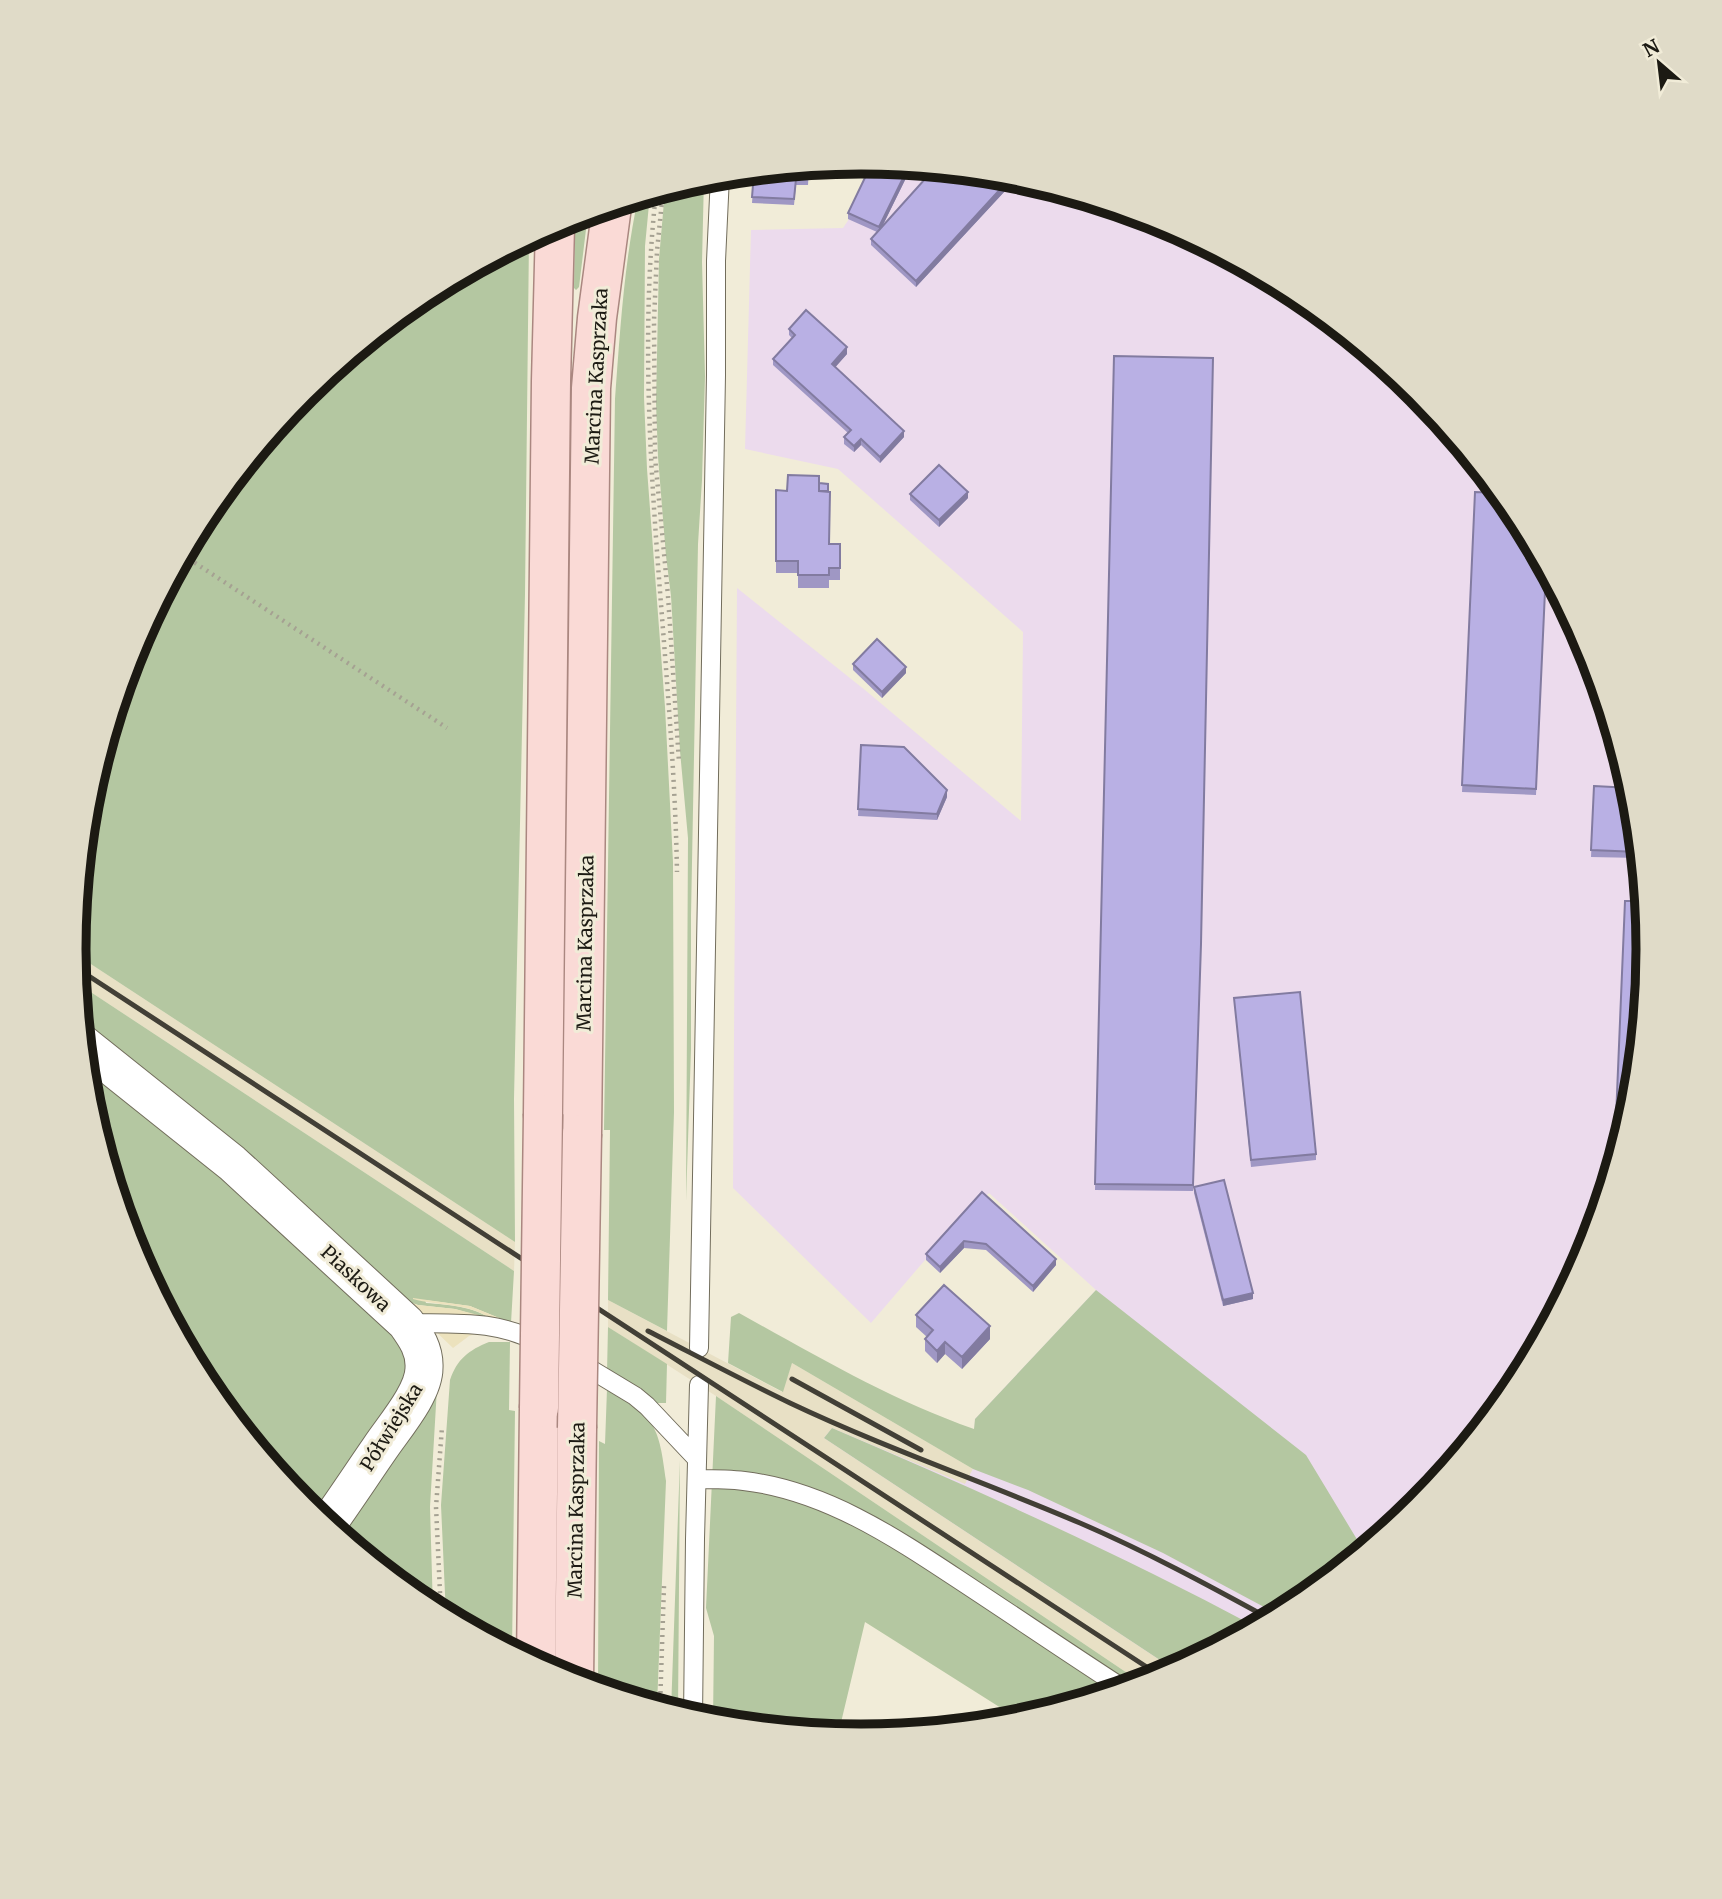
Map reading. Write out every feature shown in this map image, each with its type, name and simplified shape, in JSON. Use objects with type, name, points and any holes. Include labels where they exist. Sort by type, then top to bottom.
[{"type":"main road","name":"Marcina Kasprzaka","points":[[574,1670],[591,388],[598,305],[611,216]]},
{"type":"main road","name":"Marcina Kasprzaka","points":[[536,1653],[555,237]]},
{"type":"street","name":"Piaskowa","points":[[92,1051],[232,1163],[405,1324]]},
{"type":"street","name":"Półwiejska","points":[[333,1516],[407,1409],[425,1371],[424,1356],[417,1338],[405,1324]]},
{"type":"lane","points":[[699,1348],[716,261],[719,187]]},
{"type":"lane","name":"Piaskowa","points":[[405,1324],[474,1323],[526,1336],[577,1361],[635,1396],[697,1459]]},
{"type":"lane","points":[[693,1706],[699,1385]]},
{"type":"lane","points":[[696,1479],[761,1484],[811,1498],[850,1513],[898,1540],[1114,1682]]},
{"type":"path","points":[[662,201],[654,321],[655,457],[680,770]]},
{"type":"path","points":[[655,202],[648,279],[649,423],[673,760],[677,881]]},
{"type":"path","points":[[191,560],[447,728]]},
{"type":"shaded area","points":[[879,175],[962,181],[1012,189],[1110,215],[1158,233],[1249,278],[1333,334],[1409,401],[1444,438],[1506,519],[1556,607],[1577,653],[1610,749],[1621,798],[1635,899],[1635,1000],[1630,1051],[1610,1150],[1595,1199],[1556,1292],[1506,1380],[1444,1461],[1409,1498],[1333,1565],[1292,1594],[1249,1621],[1164,1663],[824,1438],[832,1428],[965,1484],[973,1469],[975,1419],[1096,1290],[989,1193],[925,1260],[871,1323],[733,1188],[737,588],[865,690],[1021,821],[1023,632],[838,469],[745,449],[751,230],[843,228]]},
{"type":"shaded area","points":[[86,961],[515,1242],[514,1271],[87,989]]},
{"type":"shaded area","points":[[608,1300],[782,1392],[792,1363],[973,1469],[965,1485],[832,1428],[824,1438],[1164,1663],[1132,1676],[716,1396],[608,1327]]},
{"type":"green space","points":[[704,191],[702,262],[705,376],[698,544],[691,1049],[686,1201],[688,838],[658,457],[656,403],[659,259],[664,200]]},
{"type":"green space","points":[[649,204],[645,246],[644,397],[673,862],[674,1112],[667,1331],[608,1300],[610,1130],[604,1130],[615,399],[623,298],[636,208]]},
{"type":"green space","points":[[587,225],[579,287],[576,290],[575,229]]},
{"type":"green space","points":[[529,249],[525,594],[514,1099],[515,1242],[86,961],[86,950],[92,848],[112,749],[145,653],[166,607],[216,519],[278,438],[350,367],[389,334],[430,305],[473,278]]},
{"type":"green space","points":[[87,989],[514,1271],[511,1323],[470,1306],[425,1300],[426,1303],[469,1309],[493,1320],[455,1309],[418,1305],[403,1300],[90,1035]]},
{"type":"green space","points":[[95,1069],[126,1092],[391,1330],[405,1358],[403,1390],[327,1511],[278,1461],[246,1421],[216,1380],[166,1292],[127,1199],[112,1150]]},
{"type":"green space","points":[[1096,1290],[1306,1455],[1359,1543],[1333,1565],[1268,1609],[1163,1553],[1028,1490],[973,1469],[792,1363],[783,1392],[728,1363],[731,1317],[739,1313],[825,1361],[913,1405],[974,1429],[975,1419]]},
{"type":"green space","points":[[608,1327],[667,1364],[666,1403],[656,1403],[626,1380],[607,1372]]},
{"type":"green space","points":[[489,1342],[510,1342],[509,1410],[515,1411],[512,1642],[445,1604],[441,1505],[450,1380],[456,1366],[475,1348]]},
{"type":"green space","points":[[437,1388],[430,1507],[433,1596],[389,1565],[342,1525]]},
{"type":"green space","points":[[607,1389],[636,1407],[645,1416],[657,1435],[661,1448],[666,1481],[657,1697],[598,1679],[599,1441],[605,1444]]},
{"type":"green space","points":[[716,1396],[1132,1676],[1062,1698],[1006,1711],[865,1622],[841,1724],[760,1718],[713,1711],[714,1636],[706,1608]]},
{"type":"green space","points":[[832,1428],[939,1474],[1152,1573],[1247,1622],[1164,1663],[824,1438]]},
{"type":"green space","points":[[680,1460],[678,1702],[671,1701]]},
{"type":"sand","points":[[413,1298],[470,1306],[511,1323],[469,1336],[453,1348],[403,1300],[490,1318],[472,1310]]},
{"type":"building","points":[[867,174],[904,176],[879,227],[848,213]]},
{"type":"building","points":[[808,176],[808,179],[796,179],[794,199],[752,197],[753,182]]},
{"type":"building","points":[[926,177],[1002,187],[916,281],[871,239]]},
{"type":"building","points":[[806,310],[847,347],[832,364],[904,431],[880,457],[861,439],[854,446],[844,437],[851,430],[773,359],[795,335],[789,329]]},
{"type":"building","points":[[1114,356],[1213,358],[1201,944],[1193,1185],[1095,1184]]},
{"type":"building","points":[[939,465],[968,492],[939,520],[910,494]]},
{"type":"building","points":[[788,475],[819,476],[819,491],[830,492],[829,544],[840,544],[840,568],[829,568],[829,575],[798,575],[798,561],[776,561],[776,490],[787,491]]},
{"type":"building","points":[[819,483],[828,484],[828,491],[819,491]]},
{"type":"building","points":[[1475,492],[1487,492],[1506,519],[1545,587],[1536,789],[1462,785]]},
{"type":"building","points":[[877,639],[906,667],[882,692],[853,664]]},
{"type":"building","points":[[861,745],[904,747],[947,790],[937,814],[858,809]]},
{"type":"building","points":[[1594,786],[1619,787],[1630,852],[1591,850]]},
{"type":"building","points":[[1625,901],[1635,901],[1635,1000],[1630,1051],[1616,1125]]},
{"type":"building","points":[[1300,992],[1316,1154],[1251,1160],[1234,998]]},
{"type":"building","points":[[1224,1180],[1253,1293],[1223,1300],[1194,1187]]},
{"type":"building","points":[[982,1192],[1056,1259],[1033,1286],[986,1244],[964,1241],[940,1267],[926,1254]]},
{"type":"building","points":[[944,1285],[990,1326],[962,1357],[945,1342],[937,1351],[925,1339],[933,1330],[916,1315]]},
{"type":"railway","points":[[86,975],[1150,1669]]},
{"type":"railway","points":[[648,1331],[790,1403],[1104,1534],[1260,1614]]},
{"type":"railway","points":[[792,1379],[921,1450]]}]
